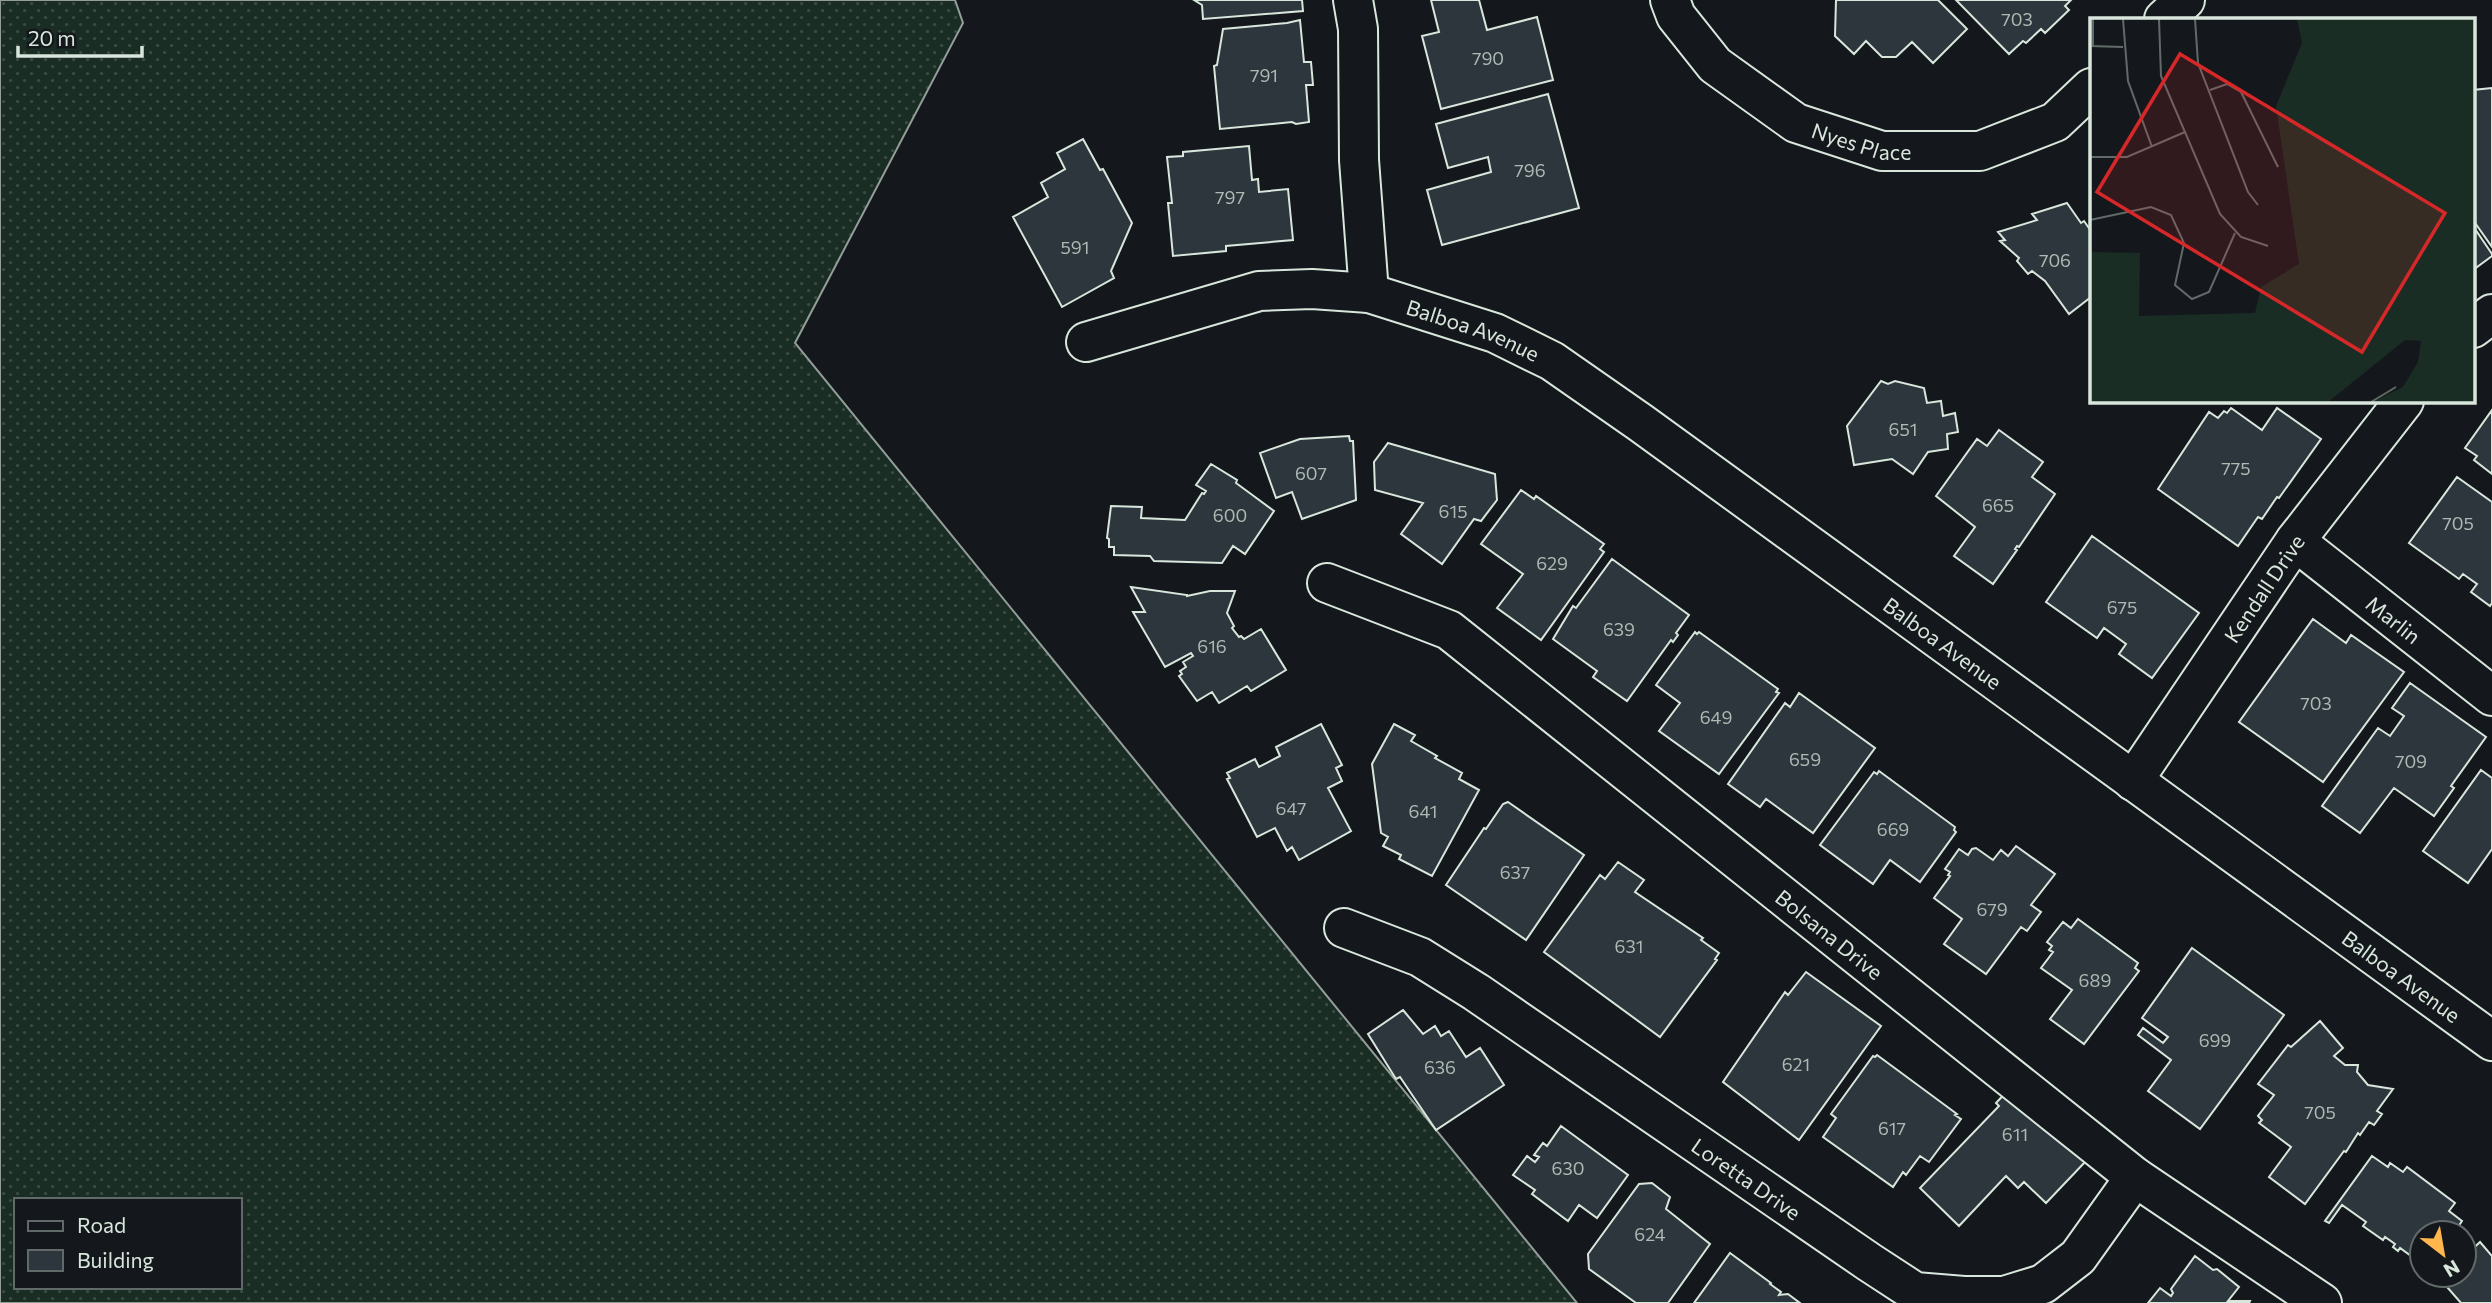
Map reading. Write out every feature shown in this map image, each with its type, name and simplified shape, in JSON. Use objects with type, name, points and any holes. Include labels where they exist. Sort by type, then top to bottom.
[{"type":"street","points":[[1353,0],[1359,29],[1359,160],[1369,293]]},
{"type":"street","name":"Nyes Place","points":[[1670,0],[1676,16],[1715,65],[1786,116],[1796,123],[1882,151],[1980,150],[2055,122],[2090,89]]},
{"type":"street","points":[[2165,18],[2185,0]]},
{"type":"street","name":"Balboa Avenue","points":[[1086,342],[1259,291],[1312,289],[1369,293],[1495,333],[1552,361],[2492,1041]]},
{"type":"street","points":[[2474,327],[2492,314]]},
{"type":"street","name":"Kendall Drive","points":[[2133,781],[2295,541],[2402,402]]},
{"type":"street","name":"Marlin","points":[[2295,541],[2492,696]]},
{"type":"street","name":"Bolsana Drive","points":[[1327,583],[1448,630],[2135,1177],[2322,1303]]},
{"type":"street","name":"Loretta Drive","points":[[1344,928],[1420,957],[1476,992],[1915,1292],[2004,1296],[2043,1284],[2078,1256],[2135,1177]]},
{"type":"green space","points":[[0,0],[955,0],[963,23],[795,343],[1577,1303],[0,1303]]},
{"type":"building","points":[[1194,0],[1302,0],[1303,11],[1203,19],[1202,5]]},
{"type":"building","points":[[1431,0],[1479,0],[1487,30],[1537,17],[1553,80],[1441,109],[1422,36],[1439,32]]},
{"type":"building","points":[[1836,0],[1938,0],[1967,29],[1933,63],[1912,42],[1896,57],[1882,57],[1866,41],[1854,54],[1835,36]]},
{"type":"building","points":[[1956,0],[2071,0],[2065,6],[2069,10],[2045,33],[2041,29],[2009,54]]},
{"type":"building","points":[[1300,20],[1304,62],[1311,62],[1313,85],[1306,85],[1309,122],[1220,129],[1214,66],[1217,65],[1223,29]]},
{"type":"building","points":[[2492,88],[2492,247],[2474,221],[2474,90]]},
{"type":"building","points":[[1548,94],[1579,208],[1442,245],[1427,190],[1491,172],[1488,157],[1448,168],[1436,124]]},
{"type":"building","points":[[1083,139],[1100,170],[1103,169],[1132,223],[1111,271],[1114,278],[1062,307],[1013,217],[1048,197],[1041,183],[1065,169],[1057,153]]},
{"type":"building","points":[[1249,146],[1252,180],[1258,179],[1259,192],[1288,189],[1293,240],[1226,246],[1226,251],[1173,256],[1168,203],[1172,203],[1167,157],[1183,156],[1183,152]]},
{"type":"building","points":[[2067,203],[2081,223],[2084,221],[2090,230],[2090,298],[2069,314],[2045,281],[2032,271],[2028,274],[2017,261],[2019,258],[2000,241],[2005,240],[1998,232],[2037,220],[2032,214]]},
{"type":"building","points":[[2474,227],[2492,254],[2474,269]]},
{"type":"building","points":[[1881,381],[1888,384],[1895,381],[1924,388],[1927,403],[1941,401],[1943,416],[1955,413],[1958,432],[1947,434],[1948,449],[1928,452],[1913,474],[1892,459],[1854,465],[1847,426]]},
{"type":"building","points":[[2231,408],[2262,430],[2277,408],[2321,439],[2279,498],[2277,497],[2262,519],[2258,517],[2238,546],[2158,489],[2209,412],[2218,418]]},
{"type":"building","points":[[2492,410],[2492,474],[2474,460],[2477,456],[2465,448]]},
{"type":"building","points":[[1999,430],[2043,462],[2032,477],[2055,494],[1993,584],[1954,556],[1975,527],[1936,496],[1977,439],[1987,446]]},
{"type":"building","points":[[1349,436],[1350,441],[1353,441],[1356,500],[1302,519],[1292,492],[1276,498],[1260,453],[1300,439]]},
{"type":"building","points":[[1388,443],[1495,474],[1497,500],[1481,521],[1474,519],[1442,564],[1401,534],[1423,503],[1375,490],[1374,462]]},
{"type":"building","points":[[1211,464],[1237,480],[1236,483],[1274,511],[1245,554],[1233,546],[1222,563],[1154,561],[1150,556],[1114,555],[1114,547],[1109,547],[1107,538],[1111,506],[1142,507],[1141,518],[1185,520],[1206,491],[1196,485]]},
{"type":"building","points":[[2457,477],[2492,502],[2490,606],[2471,592],[2477,584],[2463,574],[2459,579],[2409,543]]},
{"type":"building","points":[[1521,490],[1534,499],[1536,496],[1604,544],[1600,549],[1604,552],[1541,640],[1497,608],[1523,574],[1481,544]]},
{"type":"building","points":[[2092,536],[2199,613],[2152,678],[2119,654],[2126,644],[2104,628],[2097,638],[2046,602]]},
{"type":"building","points":[[1612,559],[1689,615],[1673,642],[1671,640],[1627,701],[1593,677],[1597,671],[1553,639],[1573,606],[1576,608]]},
{"type":"building","points":[[1131,587],[1187,596],[1210,591],[1235,591],[1227,613],[1234,626],[1232,628],[1244,639],[1261,629],[1286,670],[1251,691],[1247,686],[1219,703],[1212,692],[1197,701],[1179,676],[1182,674],[1180,671],[1186,667],[1183,662],[1193,656],[1191,653],[1165,667],[1133,612],[1145,612]]},
{"type":"building","points":[[2313,619],[2346,643],[2351,635],[2404,672],[2323,782],[2239,722]]},
{"type":"building","points":[[1695,632],[1699,632],[1778,689],[1776,692],[1779,693],[1719,774],[1659,731],[1680,703],[1656,685]]},
{"type":"building","points":[[2410,683],[2486,737],[2451,786],[2454,788],[2434,816],[2394,788],[2360,833],[2322,806],[2378,728],[2390,736],[2404,716],[2392,708]]},
{"type":"building","points":[[1799,693],[1875,748],[1813,833],[1766,799],[1760,807],[1728,784],[1785,703],[1790,707]]},
{"type":"building","points":[[1321,724],[1342,765],[1336,768],[1342,781],[1328,788],[1351,831],[1299,860],[1292,847],[1287,851],[1275,828],[1257,837],[1227,779],[1230,778],[1227,773],[1255,759],[1259,767],[1280,756],[1276,747]]},
{"type":"building","points":[[1394,724],[1415,735],[1411,741],[1462,773],[1459,779],[1479,790],[1432,876],[1399,859],[1401,855],[1383,846],[1388,837],[1381,833],[1372,764]]},
{"type":"building","points":[[2481,770],[2492,778],[2492,849],[2468,883],[2423,851]]},
{"type":"building","points":[[1879,771],[1955,827],[1956,832],[1920,882],[1890,860],[1873,884],[1820,845],[1874,772],[1877,774]]},
{"type":"building","points":[[1508,802],[1584,855],[1526,940],[1446,885],[1484,828],[1486,829],[1503,804]]},
{"type":"building","points":[[2016,846],[2055,874],[2031,905],[2041,912],[2027,931],[2021,927],[1986,974],[1944,944],[1962,919],[1934,898],[1950,876],[1950,872],[1945,869],[1959,849],[1968,855],[1976,848],[1993,860],[2001,850],[2008,856]]},
{"type":"building","points":[[1618,862],[1644,880],[1635,892],[1703,938],[1701,940],[1719,953],[1715,959],[1717,960],[1660,1037],[1544,952],[1600,875],[1605,879]]},
{"type":"building","points":[[2078,919],[2138,963],[2135,968],[2139,971],[2084,1044],[2050,1019],[2072,990],[2041,968],[2053,952],[2049,950],[2052,946],[2047,942],[2063,922],[2071,928]]},
{"type":"building","points":[[2192,948],[2284,1015],[2200,1129],[2148,1091],[2171,1060],[2138,1035],[2143,1028],[2163,1043],[2168,1037],[2142,1018]]},
{"type":"building","points":[[1806,972],[1881,1026],[1799,1140],[1723,1082],[1785,992],[1788,995]]},
{"type":"building","points":[[1403,1010],[1423,1034],[1435,1026],[1441,1036],[1449,1031],[1466,1057],[1480,1048],[1504,1085],[1436,1130],[1400,1077],[1396,1079],[1368,1034]]},
{"type":"building","points":[[2320,1021],[2343,1048],[2334,1056],[2345,1065],[2358,1065],[2357,1072],[2368,1085],[2393,1089],[2377,1111],[2382,1114],[2374,1125],[2369,1122],[2360,1135],[2358,1133],[2305,1204],[2269,1177],[2291,1147],[2259,1123],[2262,1120],[2258,1116],[2274,1095],[2258,1084],[2288,1045],[2291,1047]]},
{"type":"building","points":[[1877,1055],[1961,1119],[1929,1162],[1920,1156],[1906,1175],[1903,1172],[1893,1187],[1823,1137],[1836,1118],[1831,1114],[1873,1056]]},
{"type":"building","points":[[2010,1088],[2086,1161],[2046,1203],[2024,1182],[2018,1188],[2006,1176],[1959,1226],[1920,1188],[1999,1106],[1996,1103]]},
{"type":"building","points":[[1561,1126],[1628,1175],[1597,1218],[1579,1205],[1568,1221],[1532,1194],[1535,1190],[1513,1175],[1527,1156],[1535,1162],[1539,1157],[1534,1155],[1543,1143],[1547,1146]]},
{"type":"building","points":[[2372,1156],[2388,1167],[2390,1163],[2403,1172],[2407,1167],[2455,1203],[2449,1211],[2459,1219],[2408,1219],[2408,1254],[2400,1248],[2398,1251],[2393,1247],[2395,1244],[2385,1237],[2383,1240],[2363,1226],[2366,1222],[2342,1205],[2329,1223],[2325,1221]]},
{"type":"building","points":[[1652,1183],[1670,1197],[1666,1209],[1710,1244],[1668,1303],[1636,1303],[1589,1269],[1588,1254],[1639,1184]]},
{"type":"building","points":[[2480,1242],[2492,1256],[2492,1303],[2461,1303],[2449,1289],[2478,1289]]},
{"type":"building","points":[[1730,1253],[1771,1283],[1781,1292],[1779,1295],[1788,1294],[1800,1303],[1694,1303]]},
{"type":"building","points":[[2195,1256],[2239,1287],[2228,1301],[2250,1301],[2249,1303],[2148,1303],[2160,1288],[2171,1296],[2171,1289]]}]
